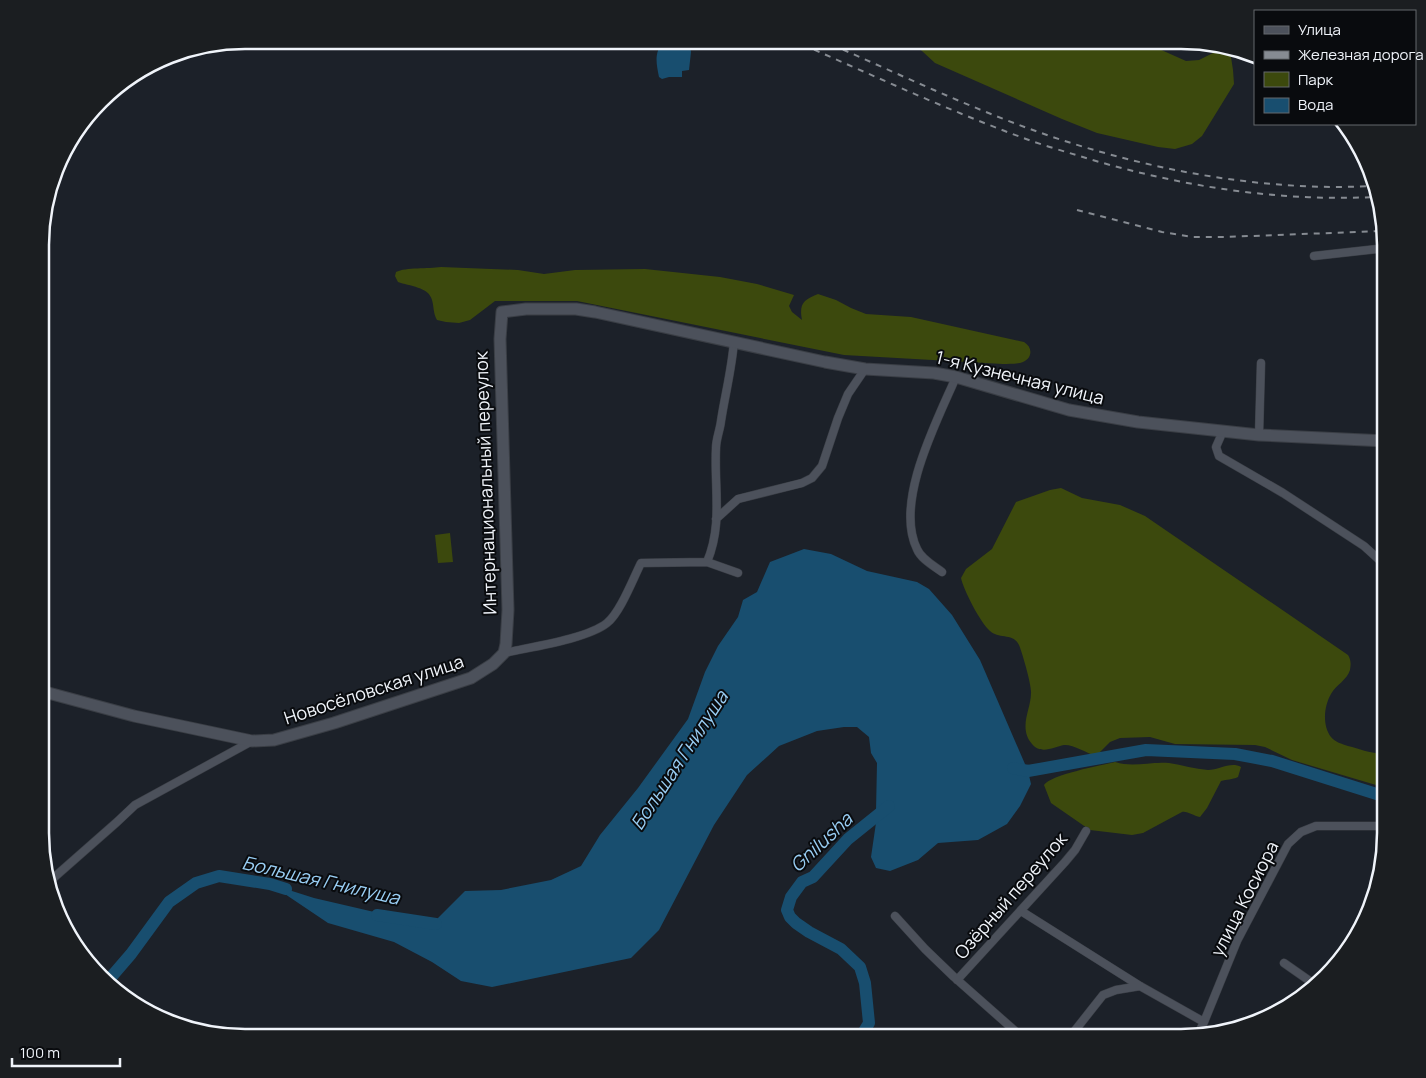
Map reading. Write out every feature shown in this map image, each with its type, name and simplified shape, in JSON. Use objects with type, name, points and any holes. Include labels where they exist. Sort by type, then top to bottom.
[{"type":"street","points":[[1314,256],[1377,249]]},
{"type":"street","name":"1-я Кузнечная улица","points":[[502,312],[526,309],[576,309],[605,314],[825,362],[865,369],[934,373],[956,377],[1069,410],[1138,422],[1259,435],[1377,441]]},
{"type":"street","name":"Интернациональный переулок","points":[[502,312],[500,357],[508,610],[504,653]]},
{"type":"street","points":[[707,562],[714,546],[716,447],[732,364],[734,342]]},
{"type":"street","points":[[1259,435],[1262,363]]},
{"type":"street","points":[[716,519],[738,499],[802,484],[812,478],[822,466],[848,394],[865,369]]},
{"type":"street","points":[[942,572],[924,559],[917,551],[911,525],[912,504],[916,476],[926,446],[956,377]]},
{"type":"street","points":[[1222,431],[1216,447],[1219,456],[1283,493],[1364,546],[1377,558]]},
{"type":"street","name":"Новосёловская улица","points":[[54,878],[135,805],[252,741],[274,740],[334,723],[471,678],[493,664],[504,653],[584,635],[607,623],[619,608],[642,563],[707,562],[738,573]]},
{"type":"street","points":[[49,693],[134,716],[252,741]]},
{"type":"street","name":"улица Косиора","points":[[1203,1028],[1237,941],[1288,844],[1301,832],[1316,826],[1377,826]]},
{"type":"street","name":"Озёрный переулок","points":[[957,980],[1075,850],[1086,831]]},
{"type":"street","points":[[1021,911],[1140,986],[1202,1028]]},
{"type":"street","points":[[895,916],[957,980],[1013,1029]]},
{"type":"street","points":[[1284,963],[1310,981]]},
{"type":"street","points":[[1076,1029],[1103,995],[1116,990],[1140,986]]},
{"type":"green space","points":[[920,49],[1159,49],[1186,61],[1199,60],[1217,53],[1231,57],[1234,84],[1202,136],[1192,144],[1175,149],[1097,133],[935,63]]},
{"type":"green space","points":[[441,267],[518,270],[544,274],[575,270],[645,269],[720,277],[757,284],[794,295],[789,306],[792,312],[802,320],[801,310],[803,303],[818,294],[866,314],[911,317],[1024,342],[1029,347],[1030,354],[1024,361],[1007,364],[844,355],[577,301],[495,301],[470,320],[459,323],[446,322],[437,320],[432,300],[427,292],[398,282],[395,276],[396,272],[405,269]]},
{"type":"green space","points":[[1061,488],[1082,498],[1120,505],[1145,516],[1348,655],[1350,670],[1329,699],[1325,716],[1326,727],[1331,737],[1339,743],[1377,753],[1377,785],[1292,760],[1265,747],[1255,745],[1175,744],[1150,737],[1120,738],[1110,742],[1096,756],[1067,745],[1043,750],[1032,744],[1026,731],[1026,718],[1031,689],[1019,645],[1017,641],[1010,637],[997,635],[986,627],[973,606],[961,578],[966,569],[992,549],[1016,502]]},
{"type":"green space","points":[[450,533],[453,562],[438,563],[435,535]]},
{"type":"green space","points":[[1115,762],[1122,764],[1169,763],[1208,770],[1229,765],[1241,767],[1238,777],[1221,781],[1207,808],[1200,817],[1182,812],[1143,833],[1132,835],[1090,830],[1051,803],[1044,785],[1048,781],[1077,771]]},
{"type":"water","points":[[659,49],[690,49],[689,70],[682,71],[682,77],[662,79],[659,77],[657,58]]},
{"type":"water","points":[[804,549],[831,554],[867,571],[917,582],[929,589],[952,615],[980,660],[1028,771],[1031,784],[1020,806],[1007,824],[978,840],[938,843],[918,860],[890,871],[876,868],[871,857],[877,816],[877,763],[871,753],[869,737],[857,727],[817,731],[779,746],[747,775],[714,825],[659,930],[631,958],[492,987],[461,981],[432,962],[394,942],[328,923],[270,884],[314,898],[413,921],[437,919],[465,891],[501,890],[551,880],[581,866],[600,835],[638,788],[688,719],[705,672],[718,646],[738,617],[743,600],[757,592],[770,562]]},
{"type":"waterway","name":"Большая Гнилуша","points":[[1013,768],[1028,771],[1146,750],[1235,754],[1272,761],[1377,794]]},
{"type":"waterway","name":"Gnilusha","points":[[865,1029],[869,1023],[865,983],[860,967],[841,949],[796,923],[790,917],[787,910],[791,897],[802,882],[813,877],[848,839],[889,806]]},
{"type":"waterway","name":"Большая Гнилуша","points":[[111,977],[131,954],[169,902],[196,883],[219,876],[270,884],[286,889]]},
{"type":"waterway","name":"Большая Гнилуша","points":[[377,915],[436,924]]},
{"type":"railway","points":[[813,49],[996,128],[1113,166],[1187,183],[1262,194],[1299,197],[1371,197]]},
{"type":"railway","points":[[842,49],[1003,119],[1071,143],[1155,166],[1242,181],[1329,187],[1368,186]]},
{"type":"railway","points":[[1077,210],[1162,232],[1192,237],[1377,231]]}]
